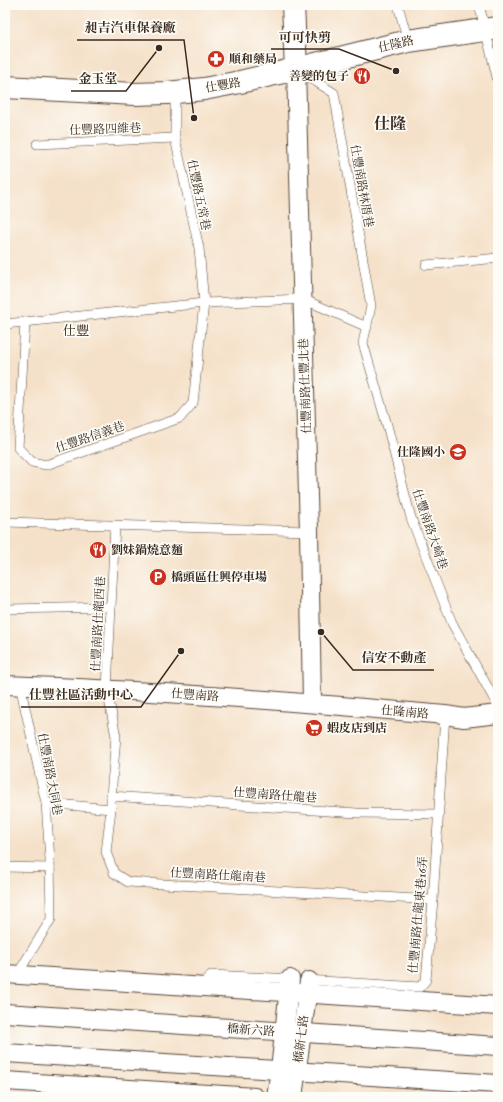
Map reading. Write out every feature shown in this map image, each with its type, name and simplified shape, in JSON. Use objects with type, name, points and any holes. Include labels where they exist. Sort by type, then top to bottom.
[{"type":"street","points":[[293,5],[296,69]]},
{"type":"street","name":"仕隆路","points":[[296,69],[408,41],[492,29]]},
{"type":"street","name":"仕豐路","points":[[5,87],[135,94],[175,92],[240,82],[296,69]]},
{"type":"street","name":"仕豐南路仕豐北巷","points":[[296,69],[309,530],[312,703]]},
{"type":"street","name":"仕豐南路","points":[[12,685],[107,689],[312,703]]},
{"type":"street","name":"仕隆南路","points":[[312,703],[464,718],[498,714]]},
{"type":"street","points":[[11,974],[202,986],[299,986],[498,1006]]},
{"type":"street","name":"橋新七路","points":[[293,1097],[289,1071],[299,986]]},
{"type":"street","name":"橋新六路","points":[[5,1014],[498,1046]]},
{"type":"street","points":[[5,1053],[498,1084]]},
{"type":"street","name":"橋新七路","points":[[276,1097],[289,1071]]},
{"type":"street","points":[[5,1081],[255,1097]]},
{"type":"lane","points":[[398,5],[408,41]]},
{"type":"lane","points":[[480,5],[492,29],[498,81]]},
{"type":"lane","name":"仕豐南路林厝巷","points":[[296,69],[334,93],[371,306],[367,327]]},
{"type":"lane","name":"仕豐路五常巷","points":[[175,92],[175,138],[199,248],[204,303]]},
{"type":"lane","name":"仕豐路四維巷","points":[[37,144],[175,138]]},
{"type":"lane","points":[[426,265],[498,258]]},
{"type":"lane","points":[[5,319],[5,324],[204,303],[303,299],[367,327]]},
{"type":"lane","name":"仕豐路信義巷","points":[[25,322],[18,448],[32,462],[46,465],[180,418],[194,402],[204,303]]},
{"type":"lane","name":"仕豐南路大崎巷","points":[[367,327],[364,343],[411,518],[452,622],[498,706]]},
{"type":"lane","points":[[5,522],[309,530]]},
{"type":"lane","name":"仕豐南路仕龍西巷","points":[[115,525],[107,689],[116,737],[111,809],[106,852],[114,873],[128,882]]},
{"type":"lane","points":[[5,606],[7,609],[111,607]]},
{"type":"lane","name":"仕豐南路大同巷","points":[[11,974],[51,919],[46,803],[12,685]]},
{"type":"lane","name":"仕豐南路仕龍東巷16弄","points":[[299,986],[420,987],[426,980],[433,900],[445,716]]},
{"type":"lane","name":"仕豐南路仕龍巷","points":[[111,796],[357,813],[438,814]]},
{"type":"lane","points":[[46,803],[111,809]]},
{"type":"lane","points":[[5,867],[50,868]]},
{"type":"lane","name":"仕豐南路仕龍南巷","points":[[128,882],[433,900]]},
{"type":"place","name":"金玉堂","points":[[159,48]]},
{"type":"place","name":"順和藥局","points":[[216,59]]},
{"type":"place","name":"可可快剪","points":[[396,71]]},
{"type":"place","name":"善變的包子","points":[[362,76]]},
{"type":"place","name":"昶吉汽車保養廠","points":[[194,118]]},
{"type":"place","name":"仕隆國小","points":[[458,452]]},
{"type":"place","name":"劉妹鍋燒意麵","points":[[98,550]]},
{"type":"place","name":"橋頭區仕興停車場","points":[[158,577]]},
{"type":"place","name":"信安不動產","points":[[321,632]]},
{"type":"place","name":"仕豐社區活動中心","points":[[181,651]]},
{"type":"place","name":"蝦皮店到店","points":[[314,728]]},
{"type":"district","name":"仕隆","points":[[390,123]]},
{"type":"district","name":"仕豐","points":[[76,330]]}]
